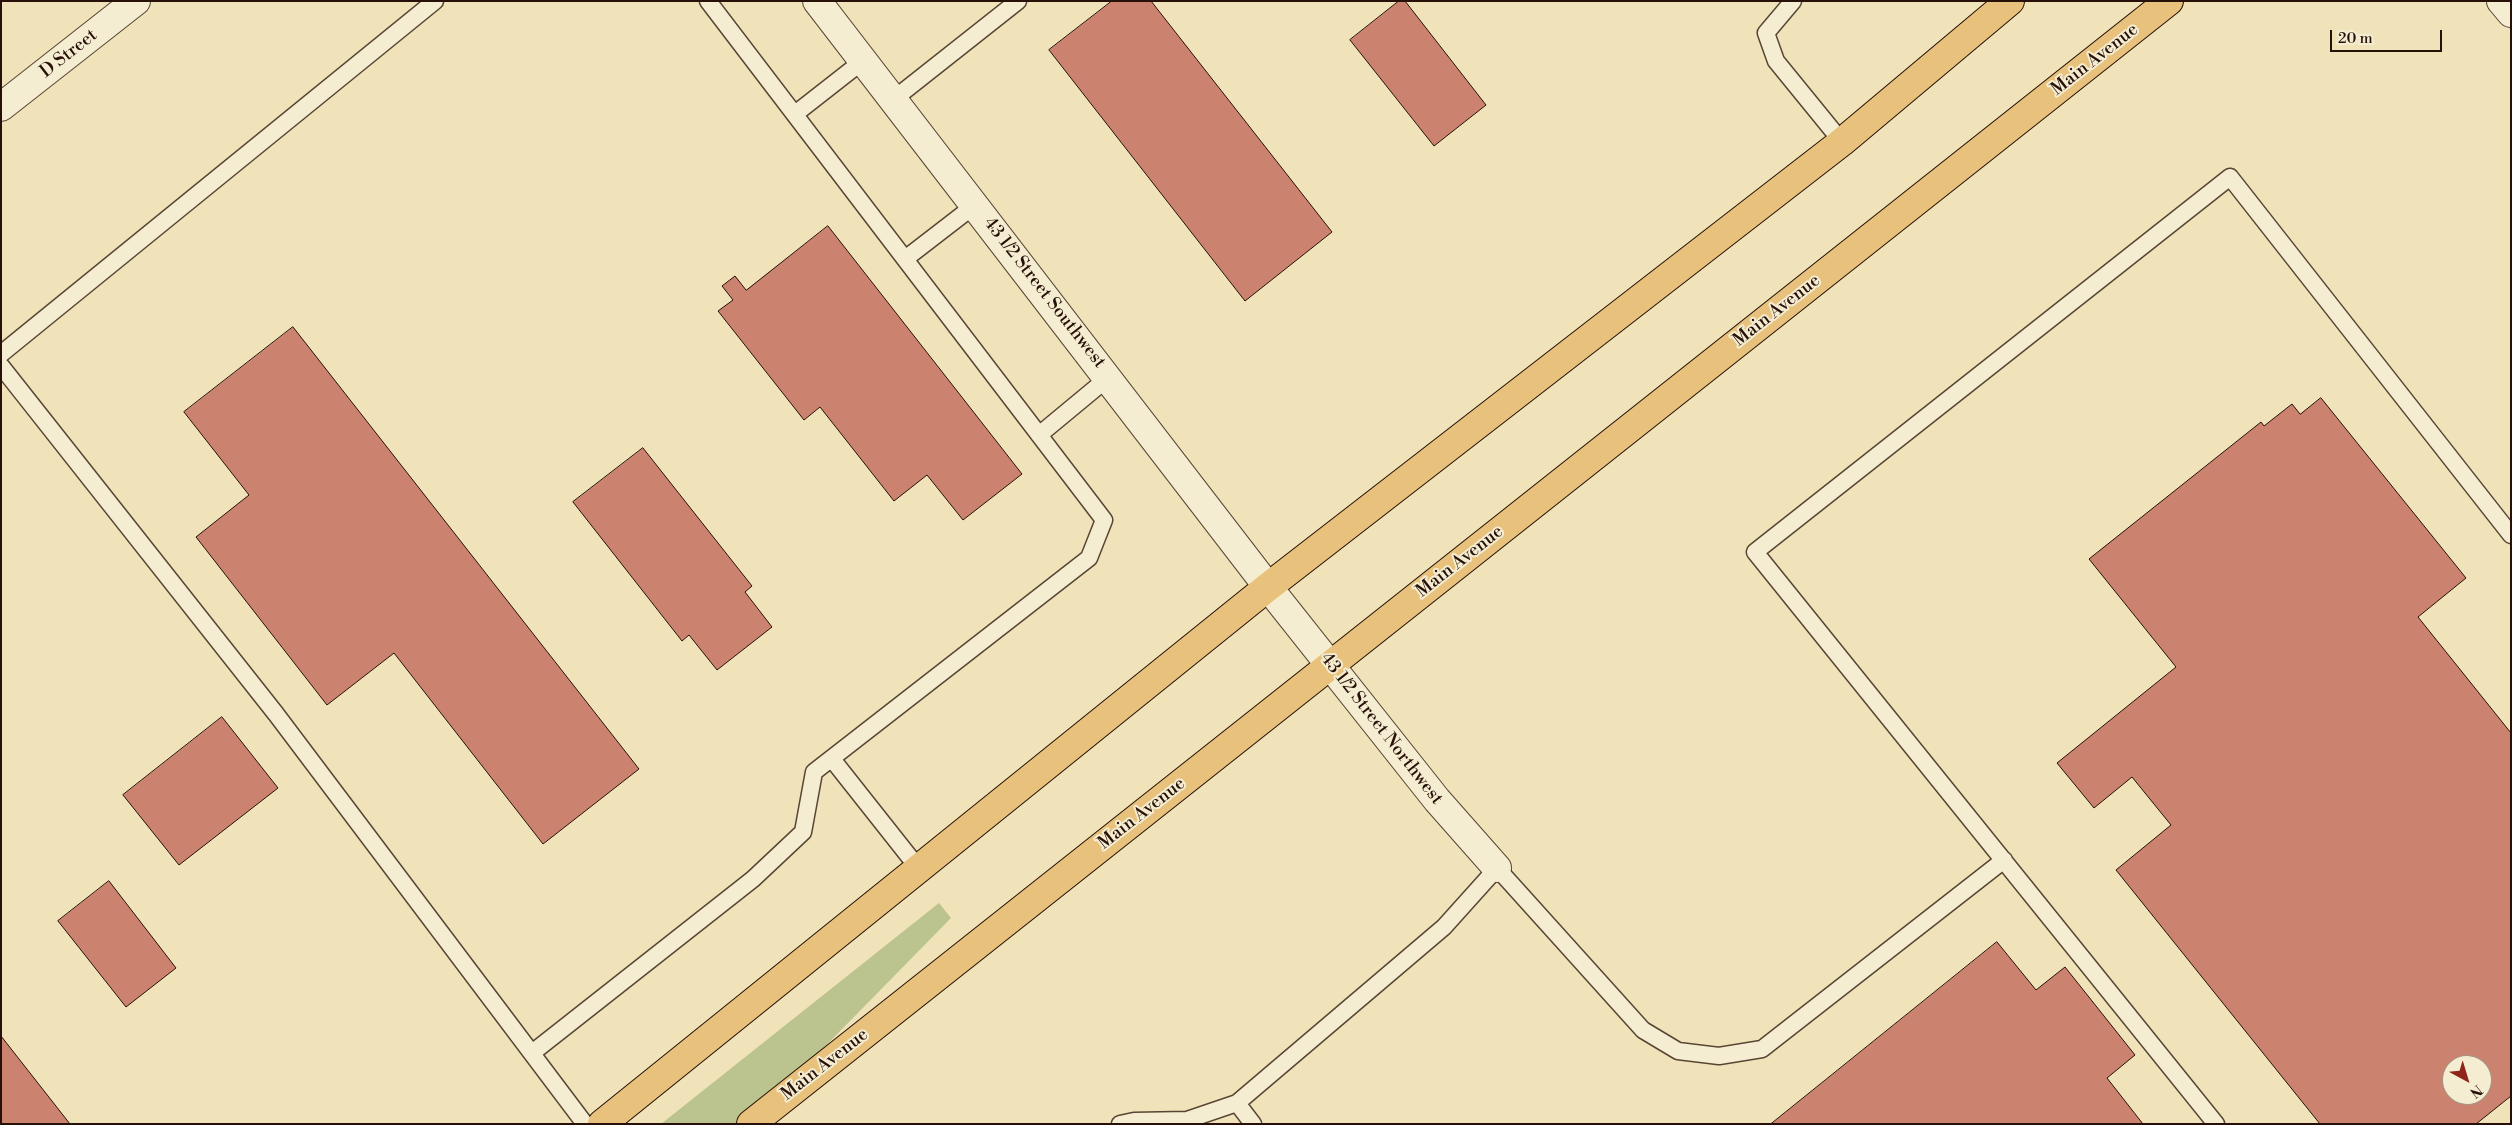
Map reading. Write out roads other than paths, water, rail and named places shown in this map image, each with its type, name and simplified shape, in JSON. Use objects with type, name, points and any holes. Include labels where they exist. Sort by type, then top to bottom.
[{"type":"main road","points":[[602,1124],[1268,587],[1842,142],[2010,1]]},
{"type":"main road","name":"Main Avenue","points":[[751,1124],[2169,1]]},
{"type":"street","name":"D Street","points":[[1,107],[136,1]]},
{"type":"street","name":"43 1/2 Street Southwest","points":[[817,1],[1268,587]]},
{"type":"street","points":[[2501,1],[2511,13]]},
{"type":"street","name":"43 1/2 Street Northwest","points":[[1268,587],[1437,800],[1497,868]]},
{"type":"lane","points":[[1,354],[435,1]]},
{"type":"lane","points":[[532,1053],[753,879],[803,832],[814,772],[1088,558],[1104,520],[708,1]]},
{"type":"lane","points":[[894,99],[1018,1]]},
{"type":"lane","points":[[1793,1],[1766,33],[1776,61],[1842,142]]},
{"type":"lane","points":[[794,114],[864,60]]},
{"type":"lane","points":[[2216,1124],[1755,552],[2230,177],[2511,535]]},
{"type":"lane","points":[[905,260],[975,205]]},
{"type":"lane","points":[[1,366],[276,714],[585,1124]]},
{"type":"lane","points":[[1039,435],[1108,378]]},
{"type":"lane","points":[[832,759],[919,869]]},
{"type":"lane","points":[[1120,1124],[1134,1121],[1187,1120],[1236,1103],[1444,927],[1497,868],[1643,1030],[1678,1051],[1719,1056],[1762,1049],[2004,860]]},
{"type":"lane","points":[[1236,1103],[1254,1124]]}]
